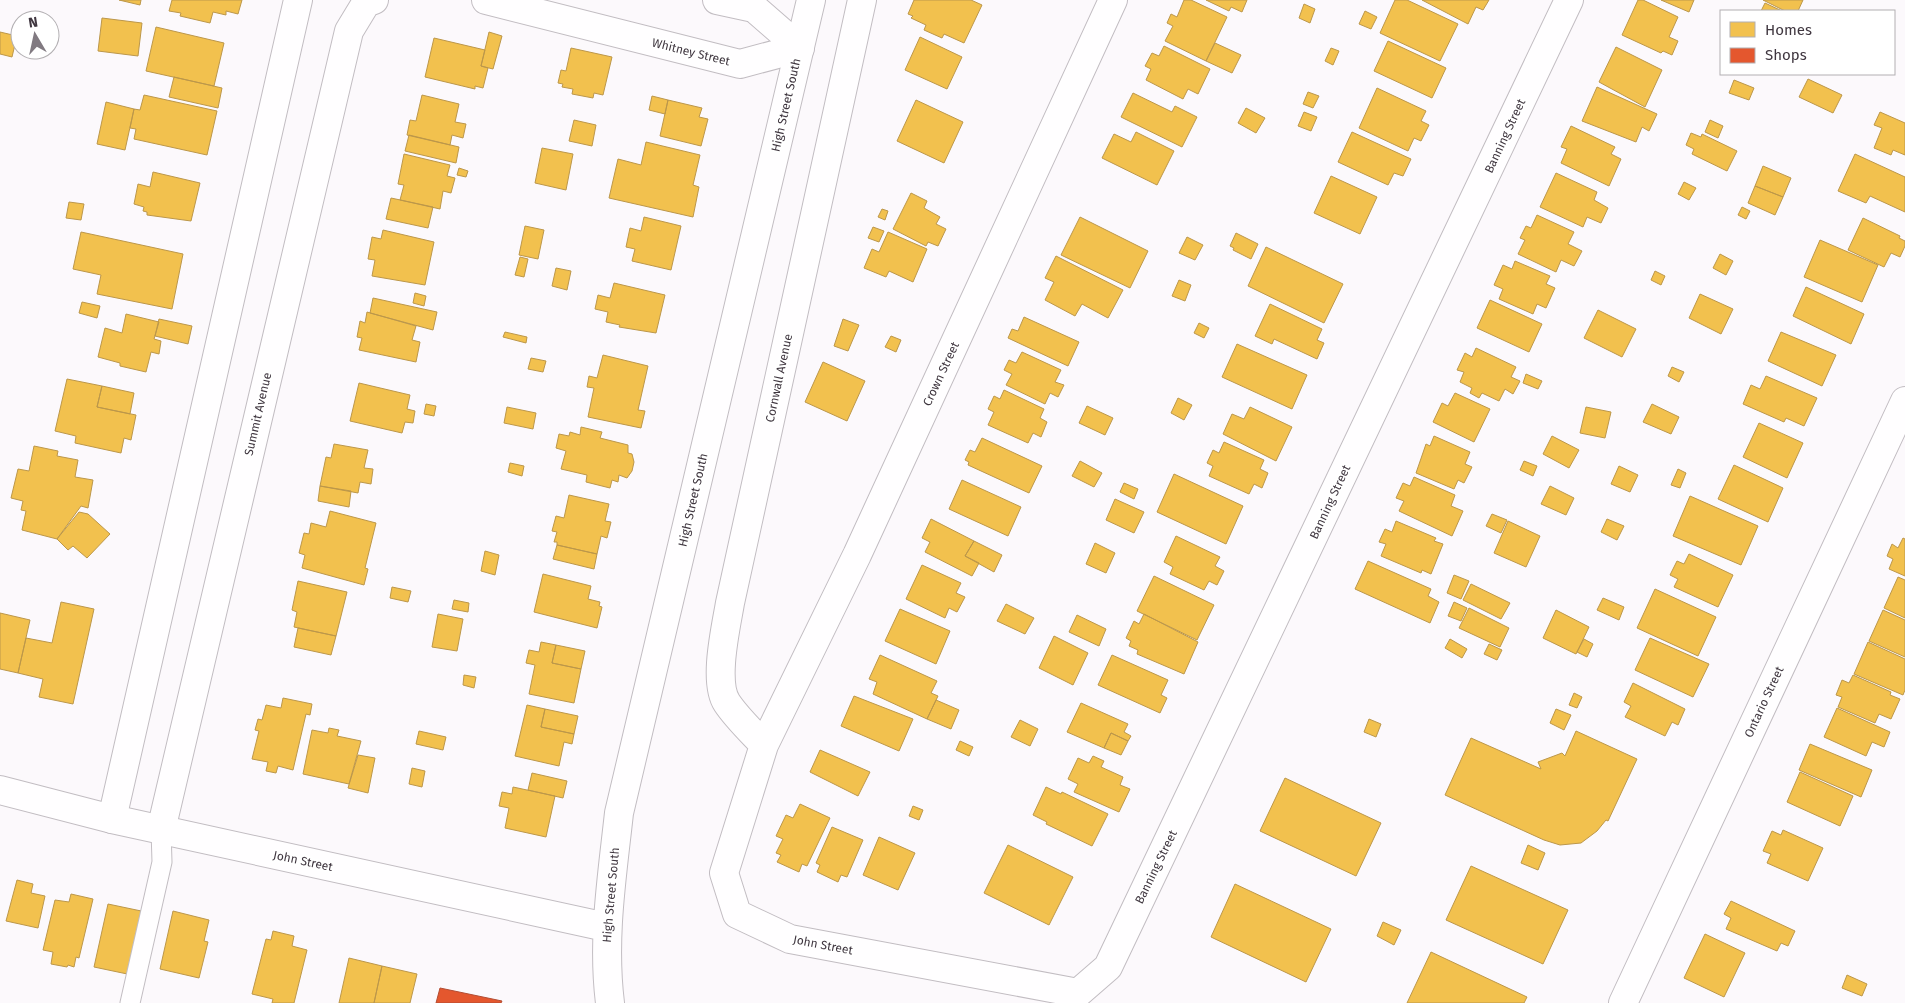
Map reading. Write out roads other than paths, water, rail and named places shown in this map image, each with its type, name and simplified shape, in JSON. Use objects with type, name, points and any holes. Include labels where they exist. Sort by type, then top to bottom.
[{"type":"street","points":[[112,819],[298,0]]},
{"type":"street","name":"Whitney Street","points":[[486,0],[740,64],[800,48]]},
{"type":"street","points":[[716,0],[754,8],[800,48]]},
{"type":"street","name":"High Street South","points":[[610,1003],[606,970],[606,927],[619,813],[810,0]]},
{"type":"street","name":"Cornwall Avenue","points":[[764,745],[726,702],[721,675],[722,646],[862,0]]},
{"type":"street","name":"Crown Street","points":[[764,745],[857,555],[1113,0]]},
{"type":"street","name":"Banning Street","points":[[1079,998],[1108,967],[1569,0]]},
{"type":"street","name":"Summit Avenue","points":[[161,830],[348,31],[370,1]]},
{"type":"street","name":"Ontario Street","points":[[1623,1003],[1905,401]]},
{"type":"street","name":"John Street","points":[[764,745],[724,874],[737,914],[790,939],[1079,998]]},
{"type":"street","name":"John Street","points":[[0,790],[112,819],[606,927]]},
{"type":"lane","points":[[130,1003],[162,862],[161,830]]}]
